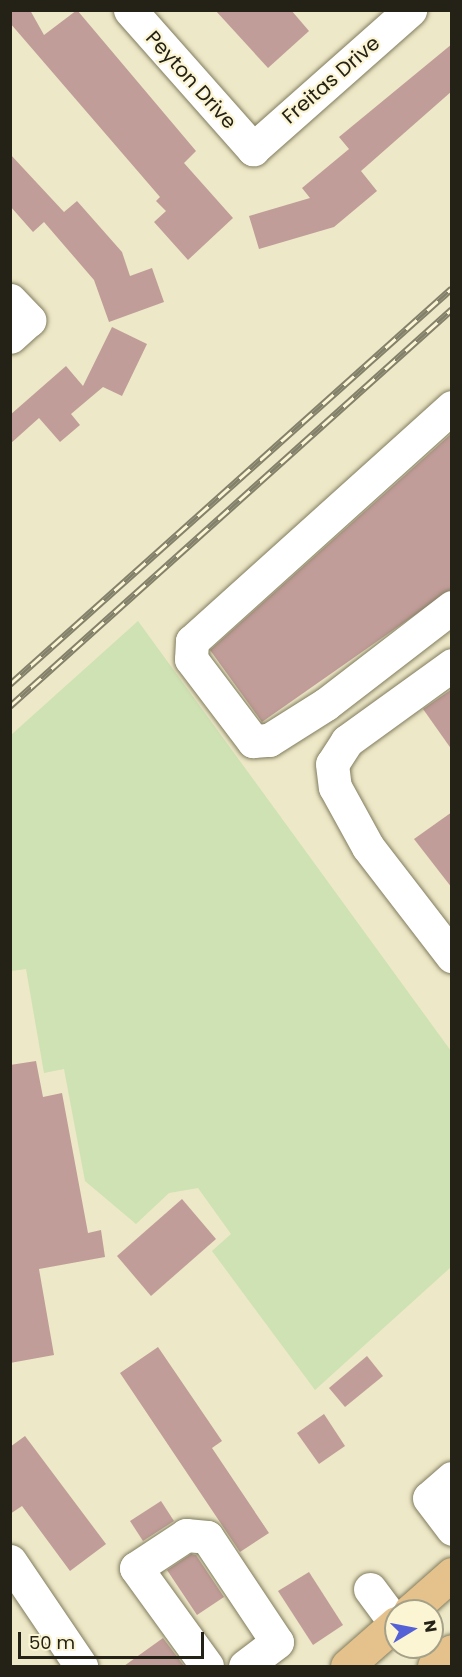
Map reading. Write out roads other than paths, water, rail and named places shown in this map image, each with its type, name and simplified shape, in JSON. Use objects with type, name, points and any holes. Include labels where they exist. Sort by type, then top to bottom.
[{"type":"main road","points":[[424,1599],[452,1575]]},
{"type":"main road","points":[[347,1666],[384,1634]]},
{"type":"main road","points":[[434,1666],[452,1651]]},
{"type":"street","name":"Peyton Drive","points":[[130,10],[253,149]]},
{"type":"street","name":"Freitas Drive","points":[[253,149],[410,10]]},
{"type":"street","points":[[452,407],[192,641],[191,659],[253,741],[269,740],[326,704],[452,607]]},
{"type":"street","points":[[452,665],[346,741],[332,764],[335,787],[368,847],[452,956]]},
{"type":"street","points":[[452,1478],[429,1498],[452,1529]]},
{"type":"street","points":[[207,1666],[136,1568],[186,1535],[207,1537],[277,1642],[245,1666]]},
{"type":"street","points":[[10,1561],[81,1666]]},
{"type":"street","points":[[370,1589],[384,1608]]},
{"type":"railway","points":[[10,684],[452,288]]},
{"type":"railway","points":[[10,706],[452,309]]}]
